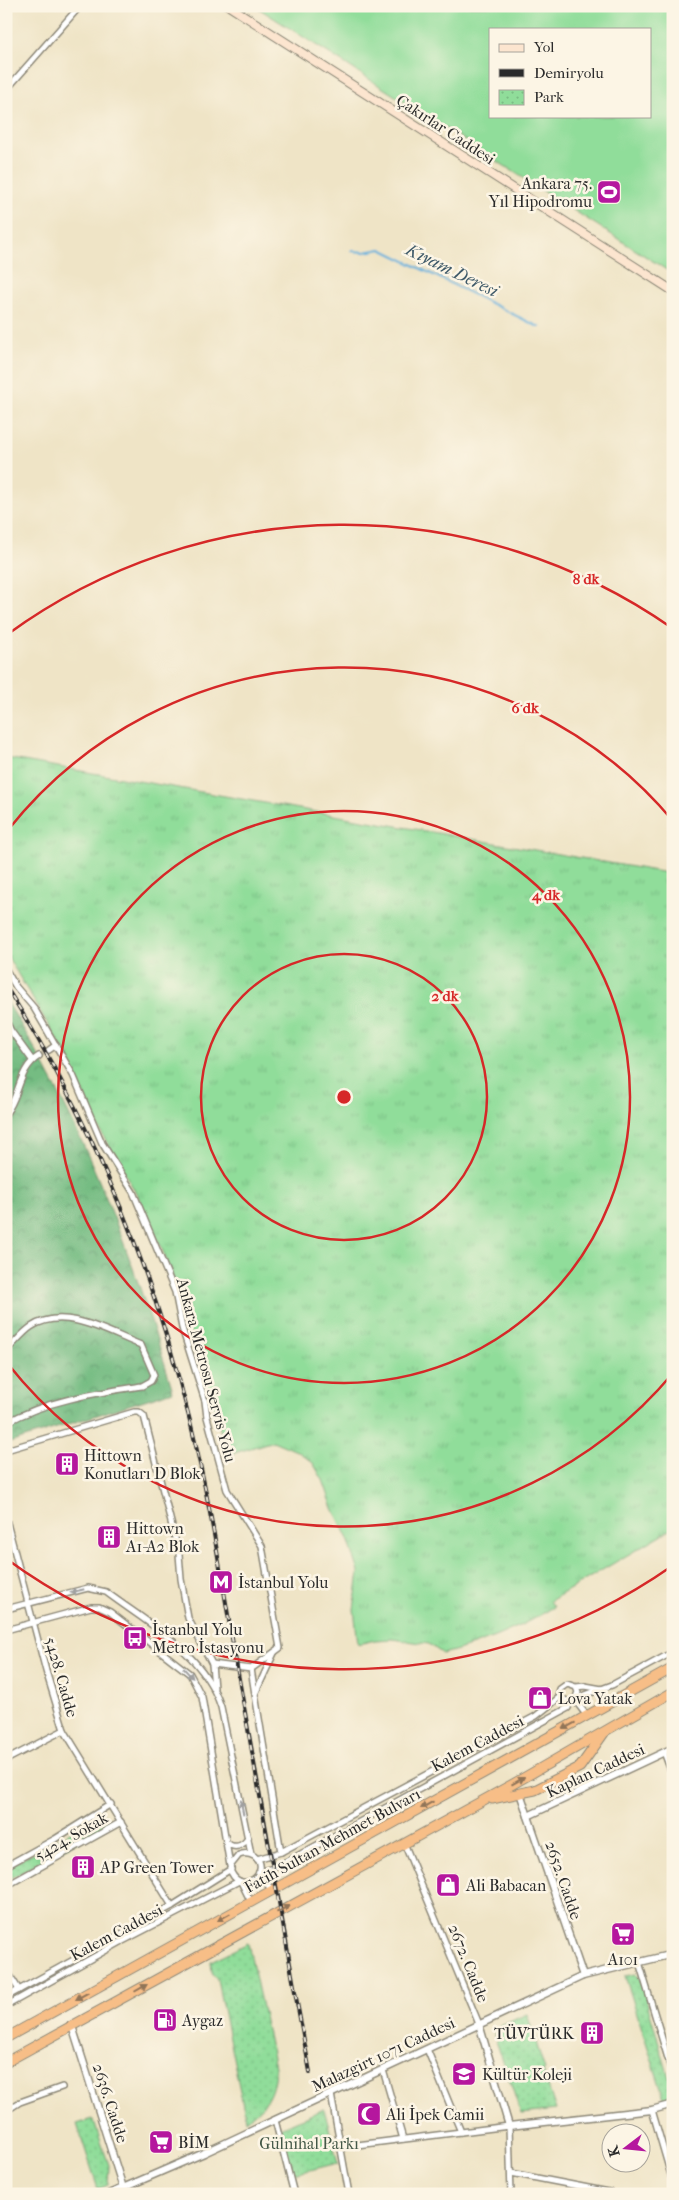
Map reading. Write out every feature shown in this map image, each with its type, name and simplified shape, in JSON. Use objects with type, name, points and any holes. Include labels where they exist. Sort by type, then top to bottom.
[{"type":"highway","name":"Fatih Sultan Mehmet Bulvarı","points":[[6,2038],[673,1668]]},
{"type":"highway","points":[[6,2062],[404,1842],[482,1801],[673,1692]]},
{"type":"highway","points":[[482,1801],[535,1790],[580,1767],[606,1731]]},
{"type":"main road","name":"Çakırlar Caddesi","points":[[229,6],[673,291]]},
{"type":"street","points":[[6,90],[80,6]]},
{"type":"street","name":"Ankara Metrosu Servis Yolu","points":[[6,970],[16,987],[34,1008],[81,1090],[102,1143],[133,1192],[175,1292],[182,1328],[205,1401],[226,1490],[262,1546],[280,1648],[275,1653]]},
{"type":"street","points":[[6,1021],[32,1060]]},
{"type":"street","points":[[49,1050],[56,1045]]},
{"type":"street","points":[[6,1113],[12,1106],[20,1079],[32,1060],[39,1056]]},
{"type":"street","points":[[6,1351],[31,1327],[44,1321],[66,1319],[84,1323],[142,1345],[154,1376],[151,1381],[142,1386],[68,1400],[31,1412],[6,1423]]},
{"type":"street","points":[[6,1450],[134,1412],[144,1416],[179,1554],[181,1579],[188,1618],[212,1664],[214,1688]]},
{"type":"street","name":"5428. Cadde","points":[[6,1519],[33,1623],[64,1730],[172,1906]]},
{"type":"street","points":[[6,1609],[88,1588],[102,1590],[184,1650],[201,1667],[214,1688],[221,1708],[251,1854]]},
{"type":"street","points":[[6,1630],[91,1607],[99,1607],[110,1612],[190,1674],[202,1697],[217,1775],[231,1867],[234,1878],[240,1882],[251,1902]]},
{"type":"street","name":"Kalem Caddesi","points":[[260,1872],[273,1868],[299,1855],[568,1708],[574,1700],[602,1689],[673,1652]]},
{"type":"street","points":[[212,1664],[251,1669],[275,1653]]},
{"type":"street","points":[[255,1694],[275,1653]]},
{"type":"street","points":[[251,1669],[281,1852]]},
{"type":"street","points":[[570,1683],[576,1687],[578,1692],[574,1700],[564,1701],[560,1697],[560,1689],[564,1685],[570,1683]]},
{"type":"street","points":[[576,1687],[585,1686],[602,1689]]},
{"type":"street","name":"Kalem Caddesi","points":[[257,1858],[281,1852],[536,1716],[560,1697]]},
{"type":"street","points":[[574,1700],[587,1716]]},
{"type":"street","points":[[6,1760],[64,1730]]},
{"type":"street","name":"Kaplan Caddesi","points":[[528,1816],[673,1748]]},
{"type":"street","points":[[664,1752],[673,1776]]},
{"type":"street","name":"2652. Cadde","points":[[520,1793],[583,1976]]},
{"type":"street","points":[[6,1866],[48,1843],[111,1804]]},
{"type":"street","name":"5424. Sokak","points":[[6,1886],[121,1822]]},
{"type":"street","points":[[226,1842],[229,1845],[240,1846],[248,1838]]},
{"type":"street","name":"2672. Cadde","points":[[404,1842],[479,2024],[510,2126]]},
{"type":"street","points":[[231,1867],[239,1855],[251,1854],[257,1858],[260,1872],[272,1891]]},
{"type":"street","name":"Kalem Caddesi","points":[[6,1997],[172,1906],[231,1867]]},
{"type":"street","points":[[240,1882],[253,1881],[260,1872]]},
{"type":"street","name":"Kalem Caddesi","points":[[6,2006],[119,1943],[240,1882]]},
{"type":"street","name":"Malazgirt 1071 Caddesi","points":[[109,2194],[275,2120],[583,1976],[673,1954]]},
{"type":"street","points":[[639,1962],[673,2075]]},
{"type":"street","points":[[6,1969],[19,1990]]},
{"type":"street","name":"2636. Cadde","points":[[72,2026],[123,2188]]},
{"type":"street","points":[[427,2049],[460,2132]]},
{"type":"street","points":[[383,2070],[403,2140]]},
{"type":"street","points":[[6,2111],[20,2102],[62,2087]]},
{"type":"street","points":[[331,2094],[349,2194]]},
{"type":"street","points":[[341,2148],[652,2110],[673,2104]]},
{"type":"street","points":[[652,2110],[673,2182]]},
{"type":"street","points":[[275,2120],[294,2194]]},
{"type":"street","points":[[510,2126],[511,2194]]},
{"type":"street","points":[[511,2173],[608,2192]]},
{"type":"green space","name":"Ankara 75. Yıl Hipodromu","points":[[255,6],[673,6],[673,274]]},
{"type":"green space","points":[[6,758],[673,874],[673,1528],[550,1601],[554,1607],[528,1622],[486,1640],[443,1654],[429,1644],[392,1639],[358,1644],[354,1609],[359,1572],[348,1539],[333,1508],[323,1480],[313,1463],[299,1452],[273,1441],[228,1455],[165,1256],[140,1200],[101,1132],[65,1053],[6,954]]},
{"type":"green space","points":[[6,1000],[34,1046],[59,1094],[103,1190],[140,1289],[173,1391],[6,1444]]},
{"type":"green space","points":[[104,1813],[110,1823],[6,1881],[6,1868]]},
{"type":"green space","points":[[248,1943],[275,2067],[273,2084],[268,2098],[246,2120],[217,1980],[212,1972],[211,1961]]},
{"type":"green space","points":[[635,1974],[640,1978],[672,2088],[671,2093],[666,2098],[664,2098],[625,1976]]},
{"type":"green space","points":[[527,2014],[556,2110],[521,2114],[494,2035],[496,2028]]},
{"type":"green space","name":"Gülnihal Parkı","points":[[324,2109],[338,2163],[290,2175],[280,2128]]},
{"type":"green space","points":[[93,2119],[109,2165],[108,2185],[98,2189],[77,2124]]},
{"type":"waterway","name":"Kıyam Deresi","points":[[351,251],[365,252],[381,249],[539,327]]},
{"type":"tunnel","points":[[39,1056],[49,1050]]},
{"type":"railway","points":[[6,987],[66,1089],[92,1142],[138,1252],[175,1364],[198,1454],[212,1521],[266,1834],[310,2072]]},
{"type":"place","name":"Ankara 75. Yıl Hipodromu","points":[[609,192]]},
{"type":"place","name":"Hittown Konutları D Blok","points":[[67,1464]]},
{"type":"place","name":"Hittown A1-A2 Blok","points":[[109,1537]]},
{"type":"place","name":"İstanbul Yolu","points":[[221,1582]]},
{"type":"place","name":"İstanbul Yolu Metro İstasyonu","points":[[135,1638]]},
{"type":"place","name":"Lova Yatak","points":[[540,1698]]},
{"type":"place","name":"AP Green Tower","points":[[83,1867]]},
{"type":"place","name":"Ali Babacan","points":[[448,1885]]},
{"type":"place","name":"A101","points":[[623,1934]]},
{"type":"place","name":"Aygaz","points":[[165,2020]]},
{"type":"place","name":"TÜVTÜRK","points":[[592,2033]]},
{"type":"place","name":"Kültür Koleji","points":[[464,2074]]},
{"type":"place","name":"Ali İpek Camii","points":[[369,2114]]},
{"type":"place","name":"BİM","points":[[161,2142]]}]
